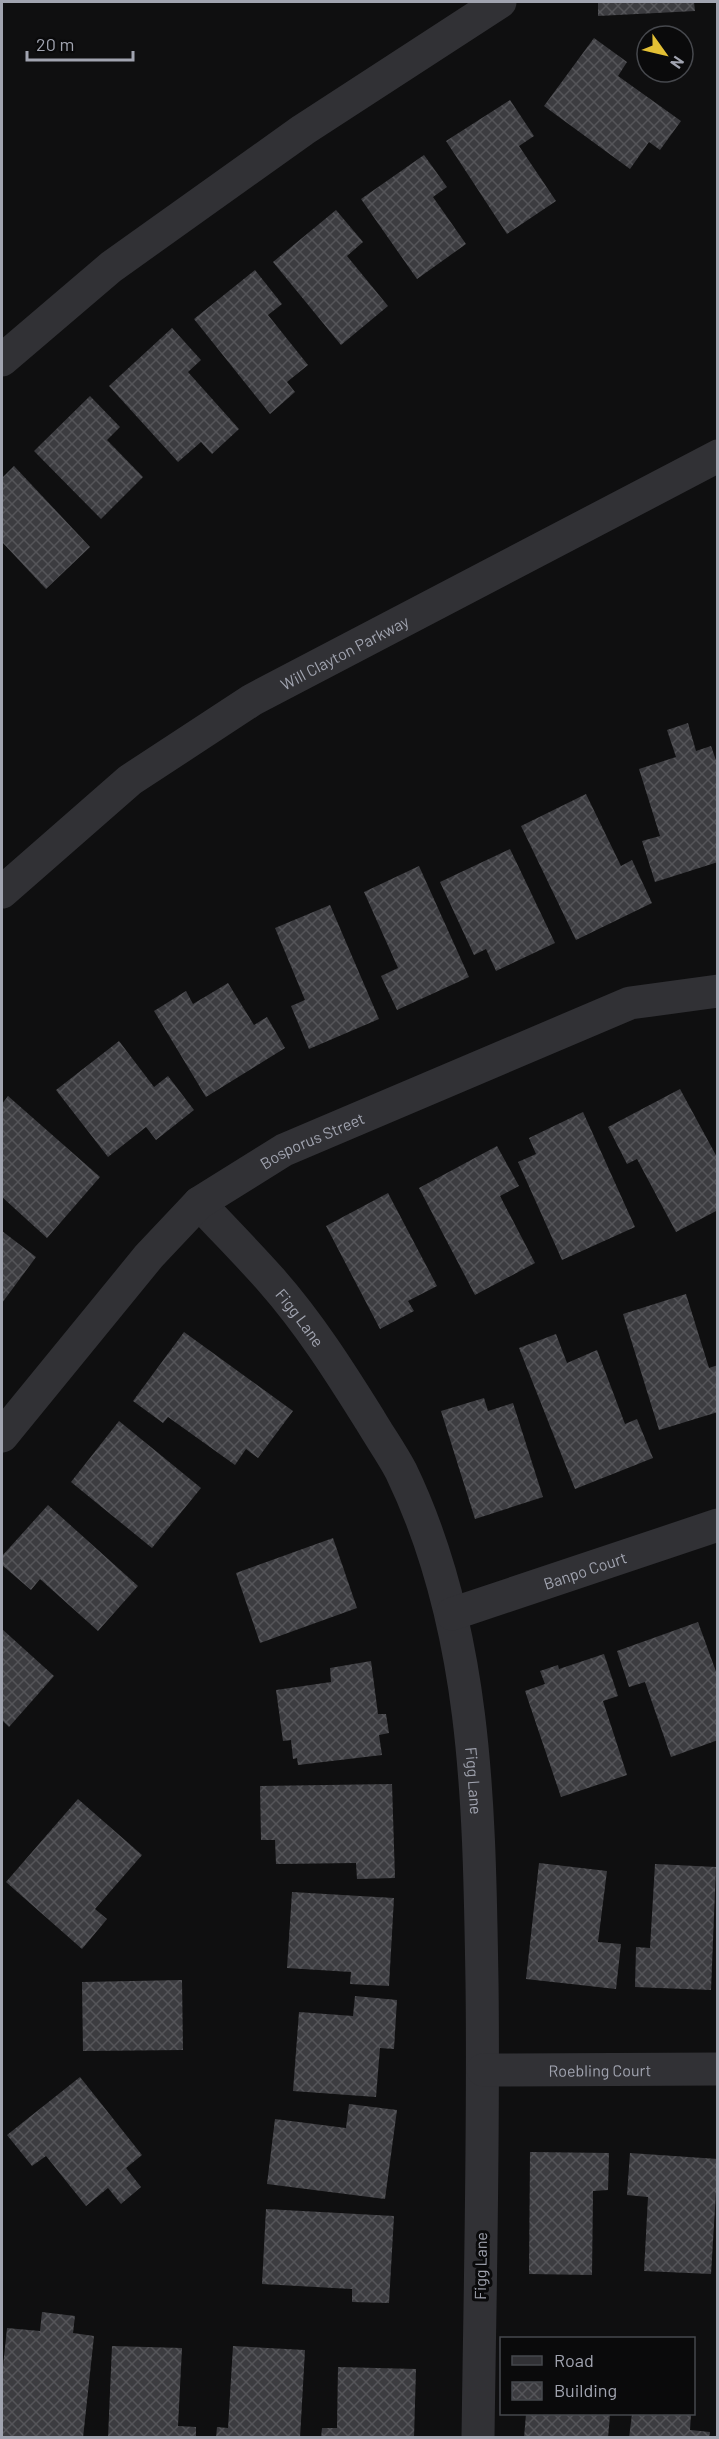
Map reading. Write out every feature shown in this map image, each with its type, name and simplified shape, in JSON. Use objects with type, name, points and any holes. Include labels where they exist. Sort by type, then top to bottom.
[{"type":"street","points":[[2,360],[111,267],[303,130],[500,2]]},
{"type":"street","name":"Will Clayton Parkway","points":[[2,892],[130,780],[252,700],[717,457]]},
{"type":"street","name":"Bosporus Street","points":[[2,1436],[149,1256],[199,1203],[284,1150],[630,1003],[717,991]]},
{"type":"street","name":"Figg Lane","points":[[199,1203],[272,1281],[342,1376],[400,1470],[438,1563],[452,1614],[466,1691],[474,1755],[480,1848],[483,2070],[478,2438]]},
{"type":"street","name":"Banpo Court","points":[[452,1614],[717,1525]]},
{"type":"street","name":"Roebling Court","points":[[483,2070],[717,2069]]},
{"type":"building","points":[[598,2],[694,2],[695,11],[598,16]]},
{"type":"building","points":[[594,38],[627,62],[618,76],[681,121],[660,150],[649,142],[630,169],[544,106]]},
{"type":"building","points":[[510,100],[534,136],[519,146],[556,201],[507,234],[446,141]]},
{"type":"building","points":[[424,155],[447,187],[433,197],[466,244],[417,279],[361,199]]},
{"type":"building","points":[[336,210],[363,242],[347,256],[388,306],[341,345],[273,262]]},
{"type":"building","points":[[255,270],[282,304],[268,315],[308,365],[287,382],[295,392],[270,414],[194,319]]},
{"type":"building","points":[[172,328],[201,360],[188,372],[239,429],[212,454],[201,442],[178,462],[109,386]]},
{"type":"building","points":[[90,396],[120,427],[107,440],[143,477],[101,519],[34,451]]},
{"type":"building","points":[[14,466],[90,547],[46,589],[2,542],[2,478]]},
{"type":"building","points":[[688,723],[696,751],[711,746],[718,766],[718,862],[655,882],[642,841],[660,836],[639,769],[676,757],[667,730]]},
{"type":"building","points":[[586,794],[621,866],[632,860],[652,903],[576,940],[521,826]]},
{"type":"building","points":[[510,849],[555,943],[496,971],[486,949],[474,955],[440,882]]},
{"type":"building","points":[[419,866],[469,977],[397,1010],[381,976],[398,968],[364,892]]},
{"type":"building","points":[[330,905],[379,1019],[309,1049],[291,1006],[305,1000],[275,928]]},
{"type":"building","points":[[228,983],[254,1025],[267,1017],[285,1048],[206,1097],[154,1011],[186,991],[193,1004]]},
{"type":"building","points":[[119,1041],[154,1087],[168,1076],[194,1110],[156,1140],[146,1127],[108,1157],[56,1090]]},
{"type":"building","points":[[680,1089],[718,1159],[718,1210],[676,1232],[637,1159],[627,1164],[608,1127]]},
{"type":"building","points":[[8,1096],[100,1177],[47,1238],[2,1197],[2,1104]]},
{"type":"building","points":[[583,1112],[635,1227],[562,1260],[518,1162],[536,1154],[529,1138]]},
{"type":"building","points":[[497,1146],[519,1186],[500,1196],[535,1263],[475,1295],[419,1188]]},
{"type":"building","points":[[388,1193],[437,1286],[408,1301],[414,1311],[380,1329],[326,1226]]},
{"type":"building","points":[[2,1231],[36,1257],[2,1303]]},
{"type":"building","points":[[686,1294],[709,1368],[718,1365],[718,1412],[659,1430],[623,1314]]},
{"type":"building","points":[[184,1332],[293,1411],[258,1458],[246,1449],[235,1465],[168,1417],[163,1423],[133,1401]]},
{"type":"building","points":[[556,1334],[567,1363],[597,1350],[625,1424],[637,1419],[653,1458],[575,1489],[519,1348]]},
{"type":"building","points":[[484,1398],[488,1411],[513,1403],[543,1497],[475,1519],[441,1411]]},
{"type":"building","points":[[119,1421],[201,1488],[152,1548],[71,1482]]},
{"type":"building","points":[[48,1505],[138,1586],[98,1631],[40,1579],[31,1590],[2,1565],[2,1556]]},
{"type":"building","points":[[333,1538],[357,1608],[260,1643],[236,1573]]},
{"type":"building","points":[[698,1622],[718,1677],[718,1740],[671,1757],[645,1682],[629,1687],[617,1651]]},
{"type":"building","points":[[2,1629],[54,1676],[9,1727],[2,1720]]},
{"type":"building","points":[[604,1654],[618,1696],[603,1701],[627,1775],[561,1797],[525,1691],[545,1684],[540,1671],[558,1665],[559,1669]]},
{"type":"building","points":[[371,1661],[378,1714],[386,1714],[389,1733],[379,1735],[382,1755],[298,1765],[297,1758],[293,1759],[291,1740],[283,1741],[276,1690],[331,1682],[330,1668]]},
{"type":"building","points":[[392,1784],[395,1878],[357,1879],[356,1863],[276,1864],[275,1840],[261,1840],[260,1786]]},
{"type":"building","points":[[78,1799],[142,1855],[95,1909],[107,1919],[82,1949],[6,1882]]},
{"type":"building","points":[[539,1863],[607,1871],[598,1942],[621,1944],[616,1989],[526,1979]]},
{"type":"building","points":[[655,1864],[716,1867],[711,1990],[635,1987],[636,1947],[650,1948]]},
{"type":"building","points":[[292,1892],[394,1898],[389,1986],[350,1984],[351,1972],[287,1968]]},
{"type":"building","points":[[182,1980],[183,2050],[83,2051],[82,1982]]},
{"type":"building","points":[[355,1996],[397,2000],[394,2049],[380,2048],[376,2097],[293,2091],[299,2012],[353,2016]]},
{"type":"building","points":[[80,2077],[142,2155],[126,2168],[141,2187],[121,2204],[108,2188],[86,2206],[46,2156],[32,2166],[7,2135]]},
{"type":"building","points":[[349,2104],[397,2110],[385,2199],[267,2184],[275,2119],[346,2128]]},
{"type":"building","points":[[530,2152],[609,2153],[608,2190],[593,2191],[592,2275],[529,2274]]},
{"type":"building","points":[[630,2153],[718,2159],[711,2274],[644,2271],[648,2197],[627,2195]]},
{"type":"building","points":[[266,2209],[394,2216],[389,2303],[352,2302],[352,2289],[262,2284]]},
{"type":"building","points":[[42,2312],[75,2316],[73,2333],[94,2336],[83,2438],[2,2438],[2,2376],[7,2328],[40,2331]]},
{"type":"building","points":[[112,2346],[182,2348],[178,2426],[196,2427],[196,2438],[108,2438]]},
{"type":"building","points":[[233,2346],[305,2350],[300,2438],[216,2438],[217,2427],[228,2428]]},
{"type":"building","points":[[338,2367],[416,2369],[414,2438],[321,2438],[322,2428],[337,2428]]},
{"type":"building","points":[[526,2415],[610,2415],[608,2438],[524,2438]]},
{"type":"building","points":[[632,2415],[691,2415],[690,2430],[710,2432],[709,2438],[629,2438]]}]
